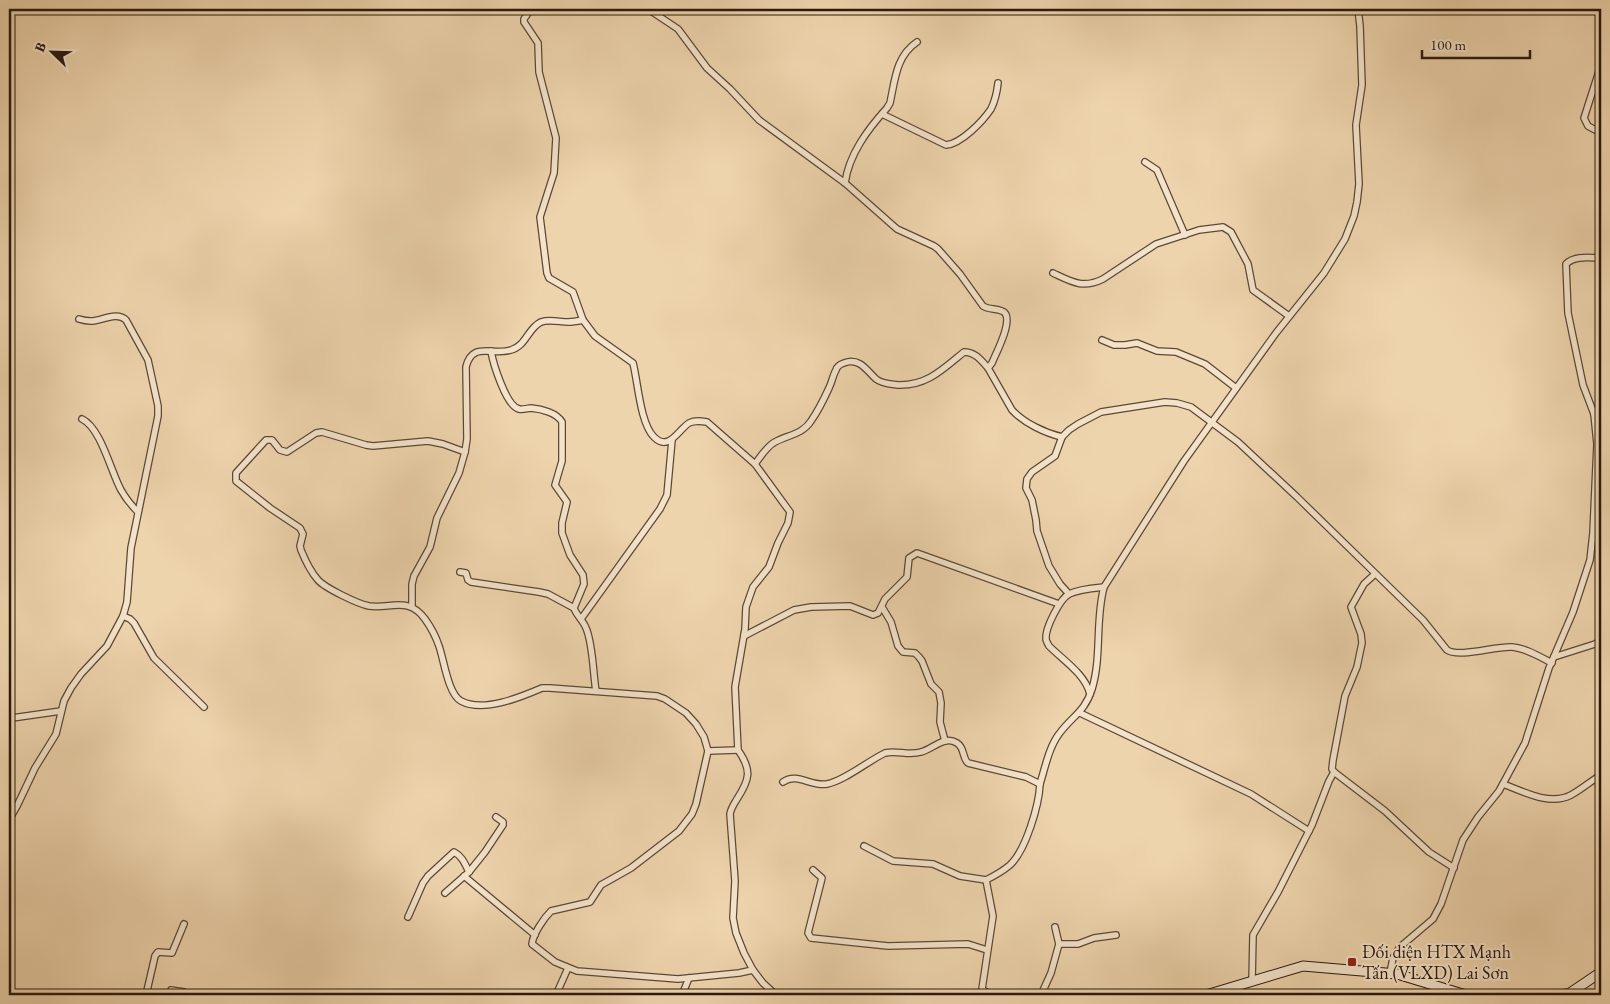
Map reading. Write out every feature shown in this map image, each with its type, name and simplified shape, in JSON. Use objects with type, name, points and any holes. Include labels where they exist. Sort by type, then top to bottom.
[{"type":"street","points":[[531,9],[524,18],[524,22],[538,43],[539,72],[556,138],[554,173],[540,217],[546,273],[549,278],[573,292],[584,320],[595,336],[633,363],[641,403],[649,430],[656,439],[666,442],[672,440],[687,424],[700,421],[707,422],[755,464],[788,508],[790,517],[769,568],[753,587],[746,607],[744,636],[736,688],[738,750],[749,769],[747,781],[731,808],[730,814],[735,881],[734,918],[736,932],[753,970],[776,995]]},
{"type":"street","points":[[648,9],[678,29],[708,68],[754,116],[845,183],[897,229],[938,249],[960,274],[983,306],[988,309],[1003,311],[1007,314],[1008,324],[992,363],[988,368]]},
{"type":"street","points":[[864,846],[893,861],[933,864],[960,876],[986,880],[1011,865],[1034,816],[1040,784],[1049,755],[1058,735],[1080,713],[1093,688],[1100,609],[1104,587],[1211,422],[1289,316],[1324,273],[1337,255],[1345,239],[1354,216],[1359,184],[1356,125],[1362,85],[1358,9]]},
{"type":"street","points":[[845,183],[848,170],[863,138],[890,103],[898,66],[903,55],[917,42]]},
{"type":"street","points":[[1601,65],[1584,118],[1588,126],[1601,133]]},
{"type":"street","points":[[882,114],[946,145],[952,145],[972,130],[991,109],[996,97],[998,83]]},
{"type":"street","points":[[1145,162],[1157,170],[1185,235]]},
{"type":"street","points":[[1053,273],[1078,283],[1095,283],[1156,244],[1199,230],[1223,227],[1231,232],[1248,264],[1253,290],[1289,316]]},
{"type":"street","points":[[1390,974],[1393,958],[1400,947],[1433,919],[1441,904],[1463,840],[1503,784],[1525,743],[1553,660],[1576,604],[1590,560],[1597,444],[1594,414],[1584,385],[1568,313],[1566,264],[1570,260],[1580,258],[1601,258]]},
{"type":"street","points":[[9,820],[35,768],[56,734],[64,701],[75,681],[107,646],[124,616],[128,596],[131,548],[158,416],[158,406],[148,360],[123,318],[117,316],[90,322],[79,319]]},
{"type":"street","points":[[412,607],[414,576],[430,548],[437,518],[459,473],[465,452],[467,439],[467,362],[474,353],[480,351],[506,351],[518,347],[535,326],[541,322],[584,320]]},
{"type":"street","points":[[1102,340],[1114,345],[1138,343],[1157,351],[1176,352],[1205,364],[1236,388]]},
{"type":"street","points":[[491,351],[495,368],[511,404],[520,409],[534,408],[552,413],[560,418],[562,422],[562,461],[555,485],[567,502],[562,523],[562,533],[570,555],[583,575],[584,584],[574,608]]},
{"type":"street","points":[[755,464],[775,442],[800,432],[807,427],[830,388],[836,370],[847,362],[861,364],[876,379],[886,383],[909,385],[927,380],[964,352],[970,352],[978,357],[988,368],[1012,410],[1017,415],[1053,435],[1062,437]]},
{"type":"street","points":[[1069,594],[1049,566],[1037,531],[1032,500],[1026,488],[1026,483],[1032,472],[1055,456],[1062,437],[1069,430],[1101,412],[1165,402],[1177,403],[1191,407],[1238,442],[1423,620],[1451,653],[1513,647],[1553,660],[1601,640]]},
{"type":"street","points":[[1594,414],[1601,408]]},
{"type":"street","points":[[82,419],[95,431],[120,488],[127,500],[138,512]]},
{"type":"street","points":[[465,452],[428,441],[373,446],[322,432],[316,433],[286,452],[280,450],[272,440],[266,440],[236,473],[236,481],[270,508],[300,528],[303,534],[301,550],[322,584],[364,605],[400,604],[412,607],[419,612],[426,620],[436,640],[453,693],[460,701],[490,706],[542,688],[657,696],[686,713],[696,724],[704,738],[708,751],[696,804],[689,818],[679,831],[632,868],[601,885],[590,902],[551,911],[535,935],[532,944],[555,962],[577,971],[678,979],[753,970]]},
{"type":"street","points":[[581,619],[660,509],[667,495],[672,440]]},
{"type":"street","points":[[744,636],[794,610],[850,606],[873,614],[878,613],[885,599],[907,577],[909,558],[917,553],[1059,604]]},
{"type":"street","points":[[460,572],[466,573],[468,580],[471,582],[548,594],[574,608],[586,626],[596,691]]},
{"type":"street","points":[[1375,574],[1364,584],[1351,607],[1361,634],[1362,643],[1357,667],[1345,696],[1332,760],[1332,769],[1385,811],[1429,852],[1454,868]]},
{"type":"street","points":[[1090,694],[1088,685],[1081,676],[1049,646],[1046,640],[1046,633],[1059,604],[1069,594],[1090,588],[1104,587]]},
{"type":"street","points":[[882,607],[891,622],[898,646],[904,652],[919,657],[931,684],[940,692],[940,722],[944,741]]},
{"type":"street","points":[[124,616],[134,623],[154,658],[204,707]]},
{"type":"street","points":[[9,717],[61,711]]},
{"type":"street","points":[[1080,713],[1251,794],[1309,831]]},
{"type":"street","points":[[783,782],[788,778],[793,778],[815,784],[827,784],[853,772],[885,753],[919,753],[944,741],[952,741],[962,747],[965,760],[968,763],[1026,777],[1040,784]]},
{"type":"street","points":[[708,751],[738,750]]},
{"type":"street","points":[[1252,982],[1253,935],[1278,892],[1309,831],[1334,772]]},
{"type":"street","points":[[1503,784],[1545,798],[1558,800],[1570,795],[1601,775]]},
{"type":"street","points":[[445,893],[466,874],[485,852],[503,825],[503,822],[496,817]]},
{"type":"street","points":[[408,917],[423,883],[454,852],[462,858],[466,874],[535,935]]},
{"type":"street","points":[[813,870],[822,878],[808,933],[811,938],[888,946],[968,944],[987,950]]},
{"type":"street","points":[[986,880],[992,926],[982,989],[990,995]]},
{"type":"street","points":[[146,995],[156,954],[158,952],[172,953],[184,924]]},
{"type":"street","points":[[1041,995],[1059,944],[1054,927]]},
{"type":"street","points":[[1059,944],[1078,944],[1094,938],[1116,934]]},
{"type":"street","points":[[1206,995],[1303,966],[1397,974],[1466,995]]},
{"type":"street","points":[[556,995],[568,968]]},
{"type":"street","points":[[1561,995],[1570,993],[1601,972]]},
{"type":"street","points":[[682,995],[689,978]]},
{"type":"street","points":[[171,990],[191,995]]},
{"type":"place","name":"Đối diện HTX Mạnh Tấn (VLXD) Lai Sơn","points":[[1352,962]]}]
